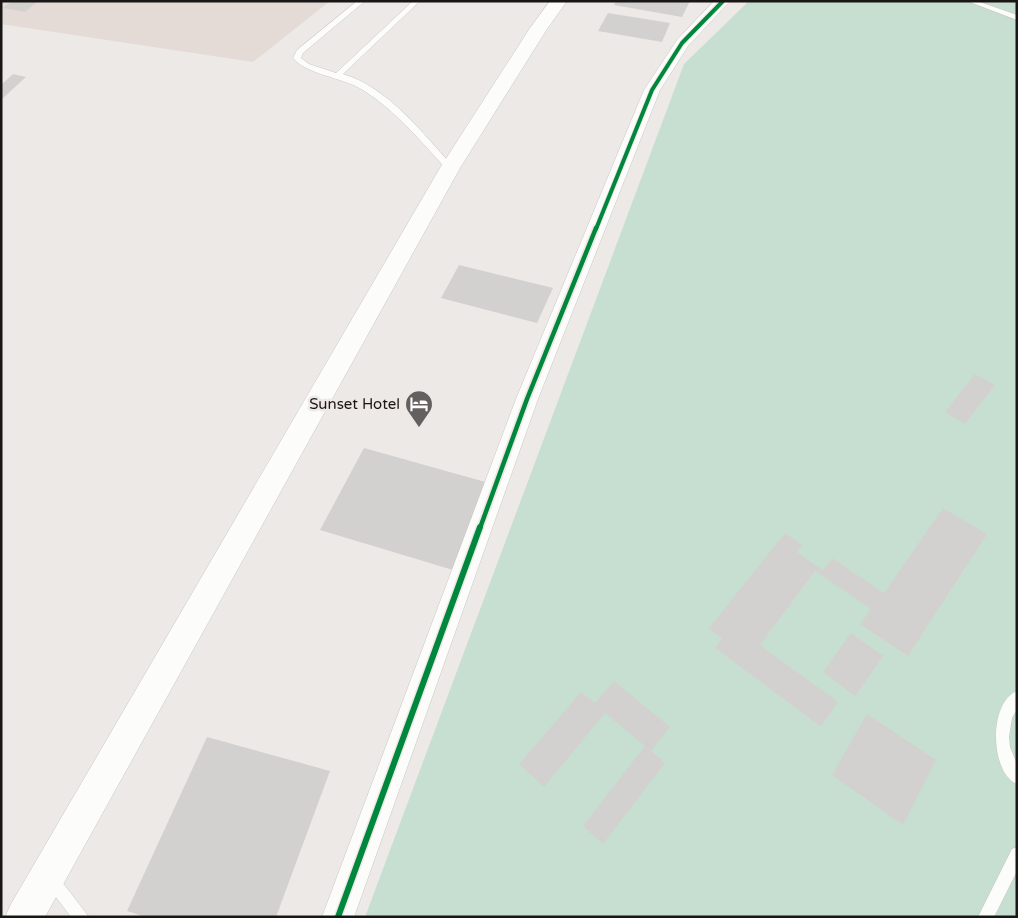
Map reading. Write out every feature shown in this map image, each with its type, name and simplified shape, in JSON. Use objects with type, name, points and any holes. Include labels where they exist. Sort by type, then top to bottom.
[{"type":"main road","points":[[24,917],[450,168],[539,28],[559,1]]},
{"type":"street","points":[[338,917],[527,398],[652,90],[682,43],[723,1]]},
{"type":"lane","points":[[362,1],[300,52],[297,58],[301,64],[339,74],[368,88],[390,105],[450,168]]},
{"type":"lane","points":[[339,74],[416,1]]},
{"type":"lane","points":[[970,1],[1017,18]]},
{"type":"lane","points":[[1017,698],[1007,708],[1001,727],[1004,750],[1017,777]]},
{"type":"lane","points":[[986,917],[1017,854]]},
{"type":"lane","points":[[48,874],[81,917]]},
{"type":"shaded area","points":[[1,1],[330,1],[253,62],[1,24]]},
{"type":"green space","points":[[749,1],[1017,1],[1017,917],[365,917],[684,64]]},
{"type":"building","points":[[12,1],[38,1],[25,12],[3,8]]},
{"type":"building","points":[[616,1],[690,1],[682,17],[614,5]]},
{"type":"building","points":[[608,13],[670,23],[662,42],[598,31]]},
{"type":"building","points":[[13,74],[26,77],[1,100],[1,85]]},
{"type":"building","points":[[459,265],[553,288],[537,323],[441,298]]},
{"type":"building","points":[[975,374],[995,385],[965,424],[945,412]]},
{"type":"building","points":[[364,448],[489,483],[453,570],[320,530]]},
{"type":"building","points":[[943,508],[987,534],[908,656],[860,624],[871,609],[815,571],[760,645],[838,702],[821,727],[715,648],[722,639],[709,628],[785,533],[802,545],[797,552],[818,567],[823,570],[832,558],[884,593]]},
{"type":"building","points":[[851,633],[883,656],[855,696],[823,672]]},
{"type":"building","points":[[614,681],[670,727],[651,751],[665,763],[603,844],[583,826],[645,746],[605,713],[544,787],[519,764],[581,692],[595,703]]},
{"type":"building","points":[[867,714],[936,760],[903,825],[832,775]]},
{"type":"building","points":[[207,737],[330,771],[276,917],[146,917],[127,911]]},
{"type":"cycle path","points":[[338,917],[527,399],[652,90],[682,43],[723,1]]},
{"type":"place","name":"Sunset Hotel","points":[[419,428]]}]
